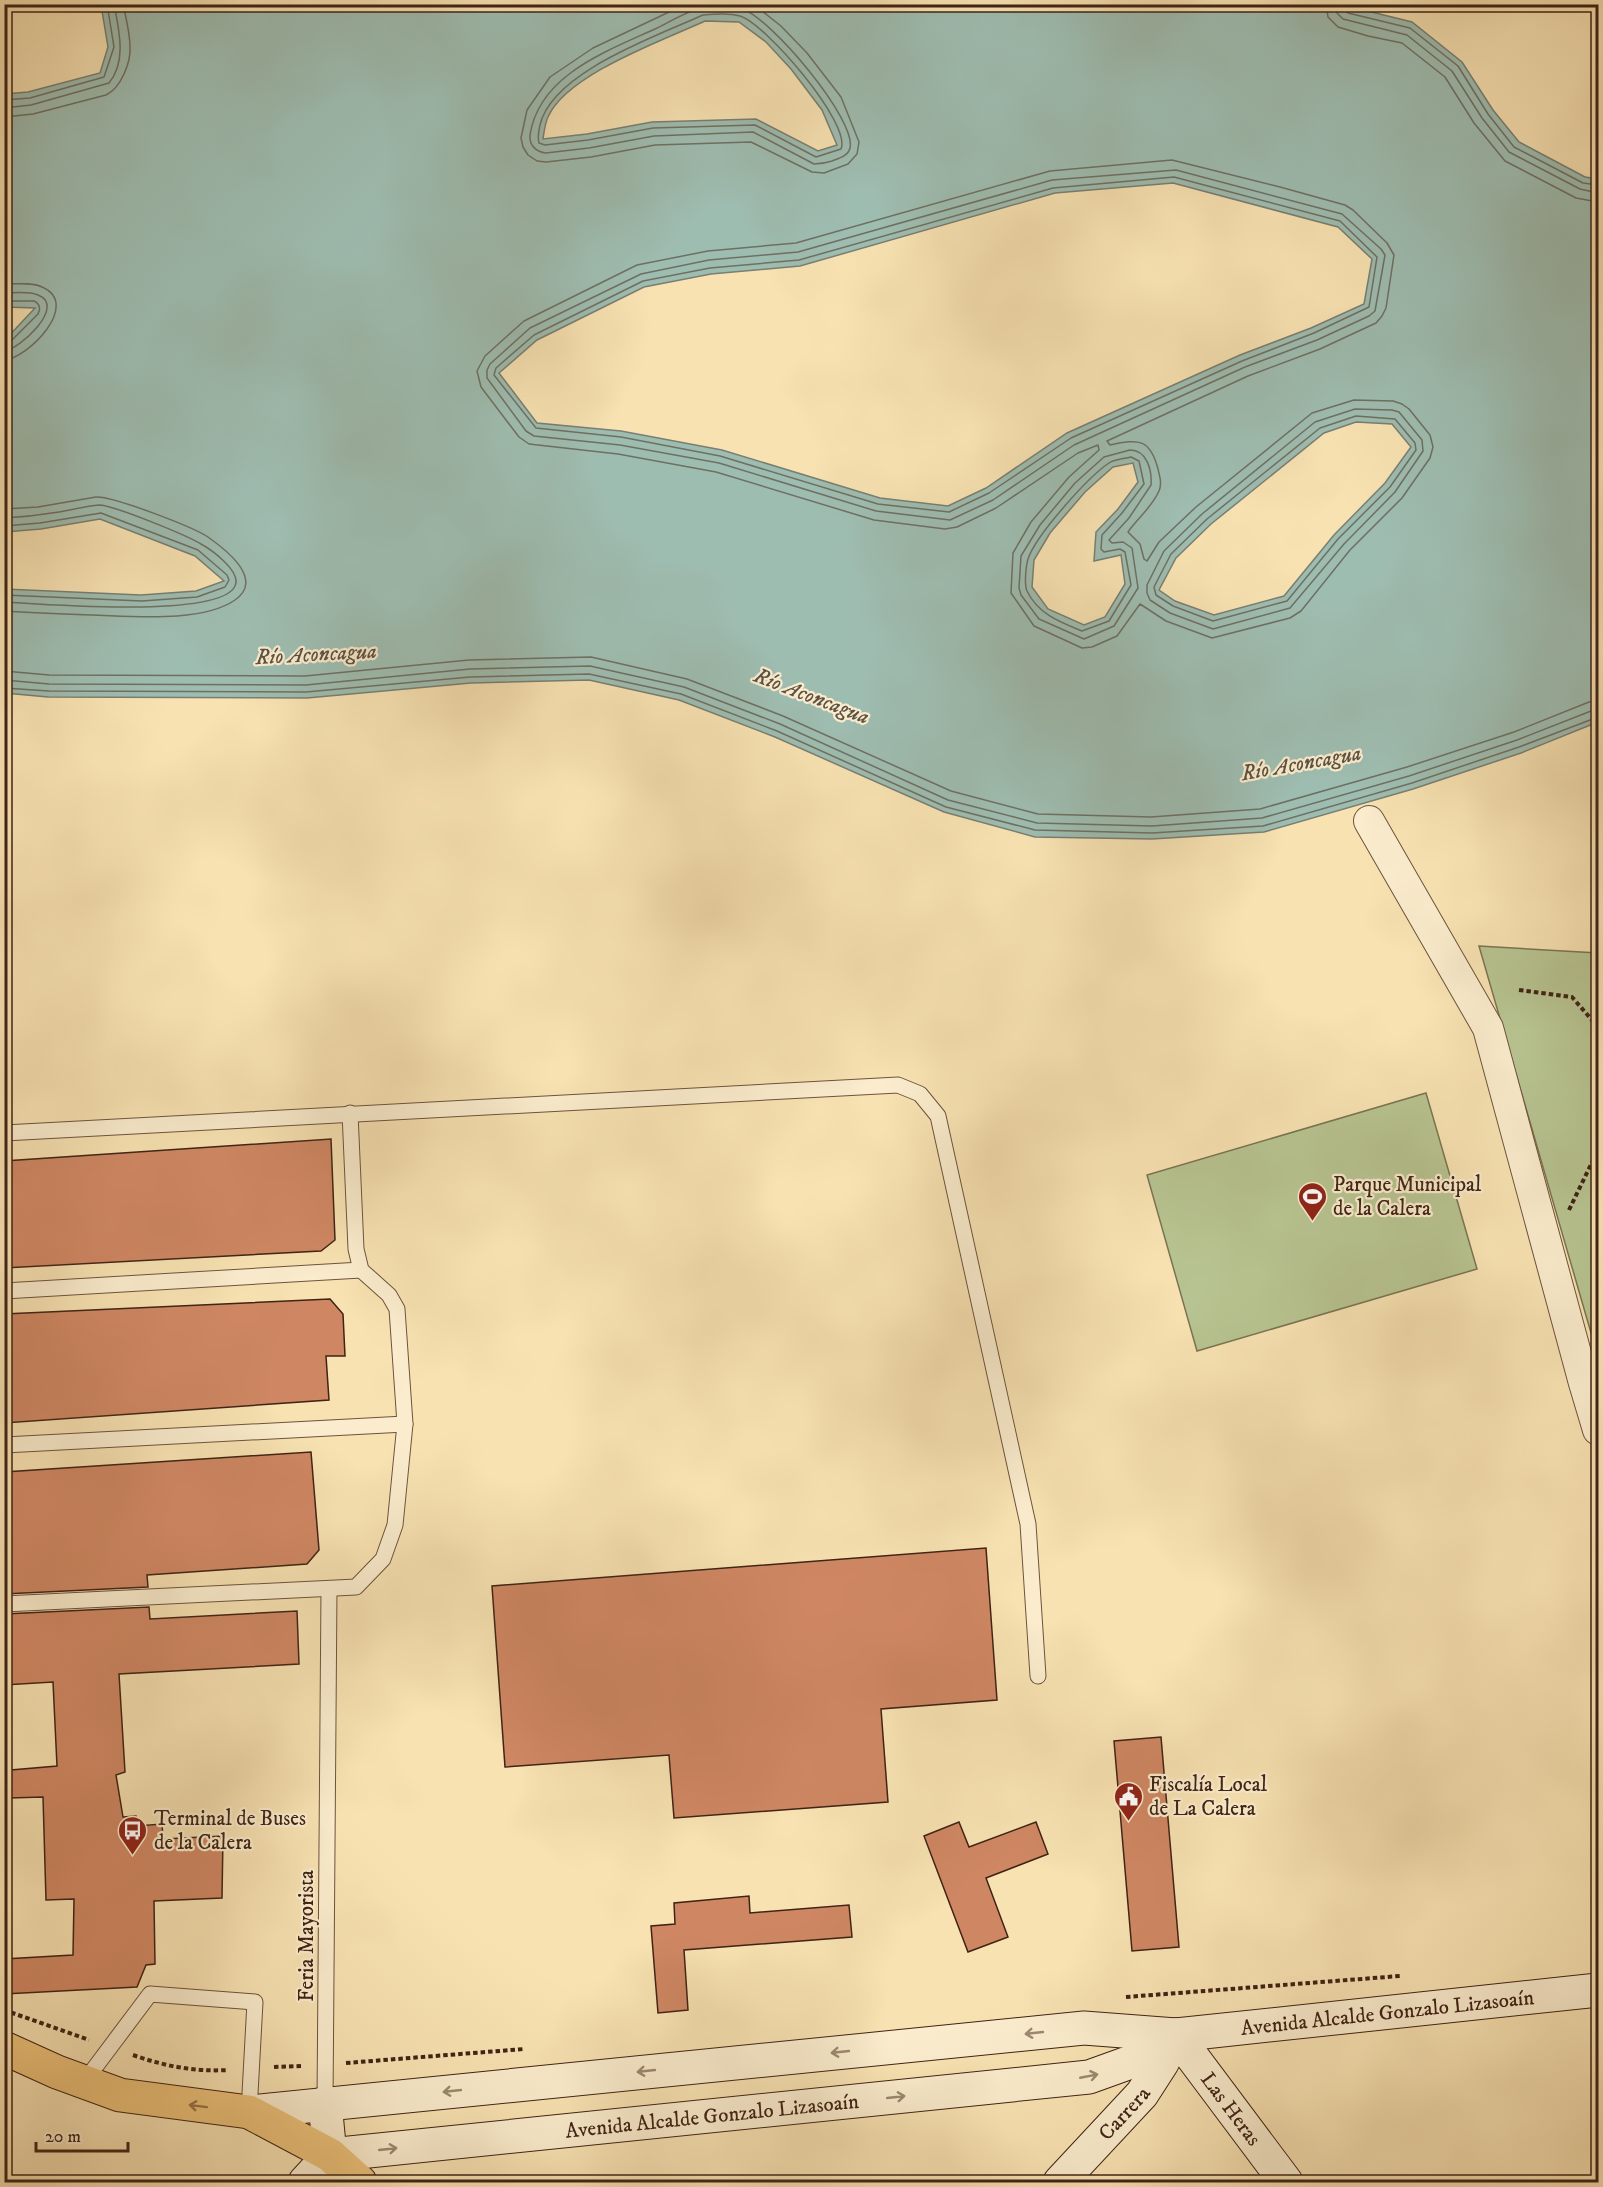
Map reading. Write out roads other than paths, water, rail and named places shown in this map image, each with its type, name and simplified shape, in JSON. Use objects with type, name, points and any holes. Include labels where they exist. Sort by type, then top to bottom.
[{"type":"main road","name":"Avenida Alcalde Gonzalo Lizasoaín","points":[[4,2048],[120,2095],[249,2112],[1084,2028],[1176,2035],[1599,1990]]},
{"type":"main road","name":"Avenida Alcalde Gonzalo Lizasoaín","points":[[249,2112],[330,2155],[1089,2077],[1139,2059],[1176,2035]]},
{"type":"main road","name":"Carrera","points":[[1060,2182],[1143,2094],[1176,2035]]},
{"type":"main road","name":"Las Heras","points":[[1176,2035],[1286,2182]]},
{"type":"main road","points":[[326,2103],[330,2155],[360,2182]]},
{"type":"main road","points":[[305,2182],[330,2155]]},
{"type":"street","points":[[1369,821],[1488,1028],[1584,1383],[1599,1430]]},
{"type":"lane","points":[[4,1133],[898,1085],[920,1094],[938,1116],[1028,1524],[1038,1676]]},
{"type":"lane","points":[[4,1604],[356,1587],[384,1559],[395,1525],[405,1424],[397,1310],[389,1295],[361,1270],[356,1249],[350,1113]]},
{"type":"lane","points":[[4,1291],[361,1270]]},
{"type":"lane","points":[[4,1445],[405,1424]]},
{"type":"lane","name":"Feria Mayorista","points":[[326,2103],[329,1589]]},
{"type":"lane","points":[[84,2082],[150,1994],[255,2002],[249,2112]]},
{"type":"water","name":"Río Aconcagua","points":[[1339,4],[1412,22],[1462,62],[1493,110],[1519,142],[1585,177],[1598,179],[1598,722],[1521,753],[1413,789],[1264,832],[1152,839],[1035,837],[944,812],[775,737],[679,700],[589,680],[471,683],[307,698],[48,697],[5,693],[5,589],[141,595],[196,591],[224,581],[195,556],[100,519],[41,529],[5,532],[5,340],[35,308],[5,307],[5,94],[28,92],[100,73],[108,47],[101,5]],"holes":[[[705,21],[739,22],[766,42],[791,69],[822,110],[837,145],[818,151],[756,119],[652,122],[587,134],[543,139],[548,117],[559,101],[595,73],[642,48]],[[1173,183],[1338,227],[1372,259],[1364,304],[1311,328],[1240,355],[1067,433],[986,488],[948,506],[880,498],[722,450],[621,431],[537,423],[499,373],[537,340],[644,287],[711,274],[800,266],[1055,193]],[[1356,422],[1392,424],[1411,447],[1385,483],[1334,535],[1284,596],[1214,615],[1175,601],[1159,590],[1176,558],[1211,524],[1324,433]],[[1133,463],[1138,482],[1118,509],[1096,532],[1094,561],[1121,555],[1125,584],[1105,617],[1084,625],[1048,609],[1032,587],[1034,560],[1050,533],[1085,492],[1113,467]]]},
{"type":"place","name":"Parque Municipal de la Calera","points":[[1312,1222]]},
{"type":"place","name":"Fiscalía Local de La Calera","points":[[1128,1822]]},
{"type":"place","name":"Terminal de Buses de la Calera","points":[[133,1856]]}]
